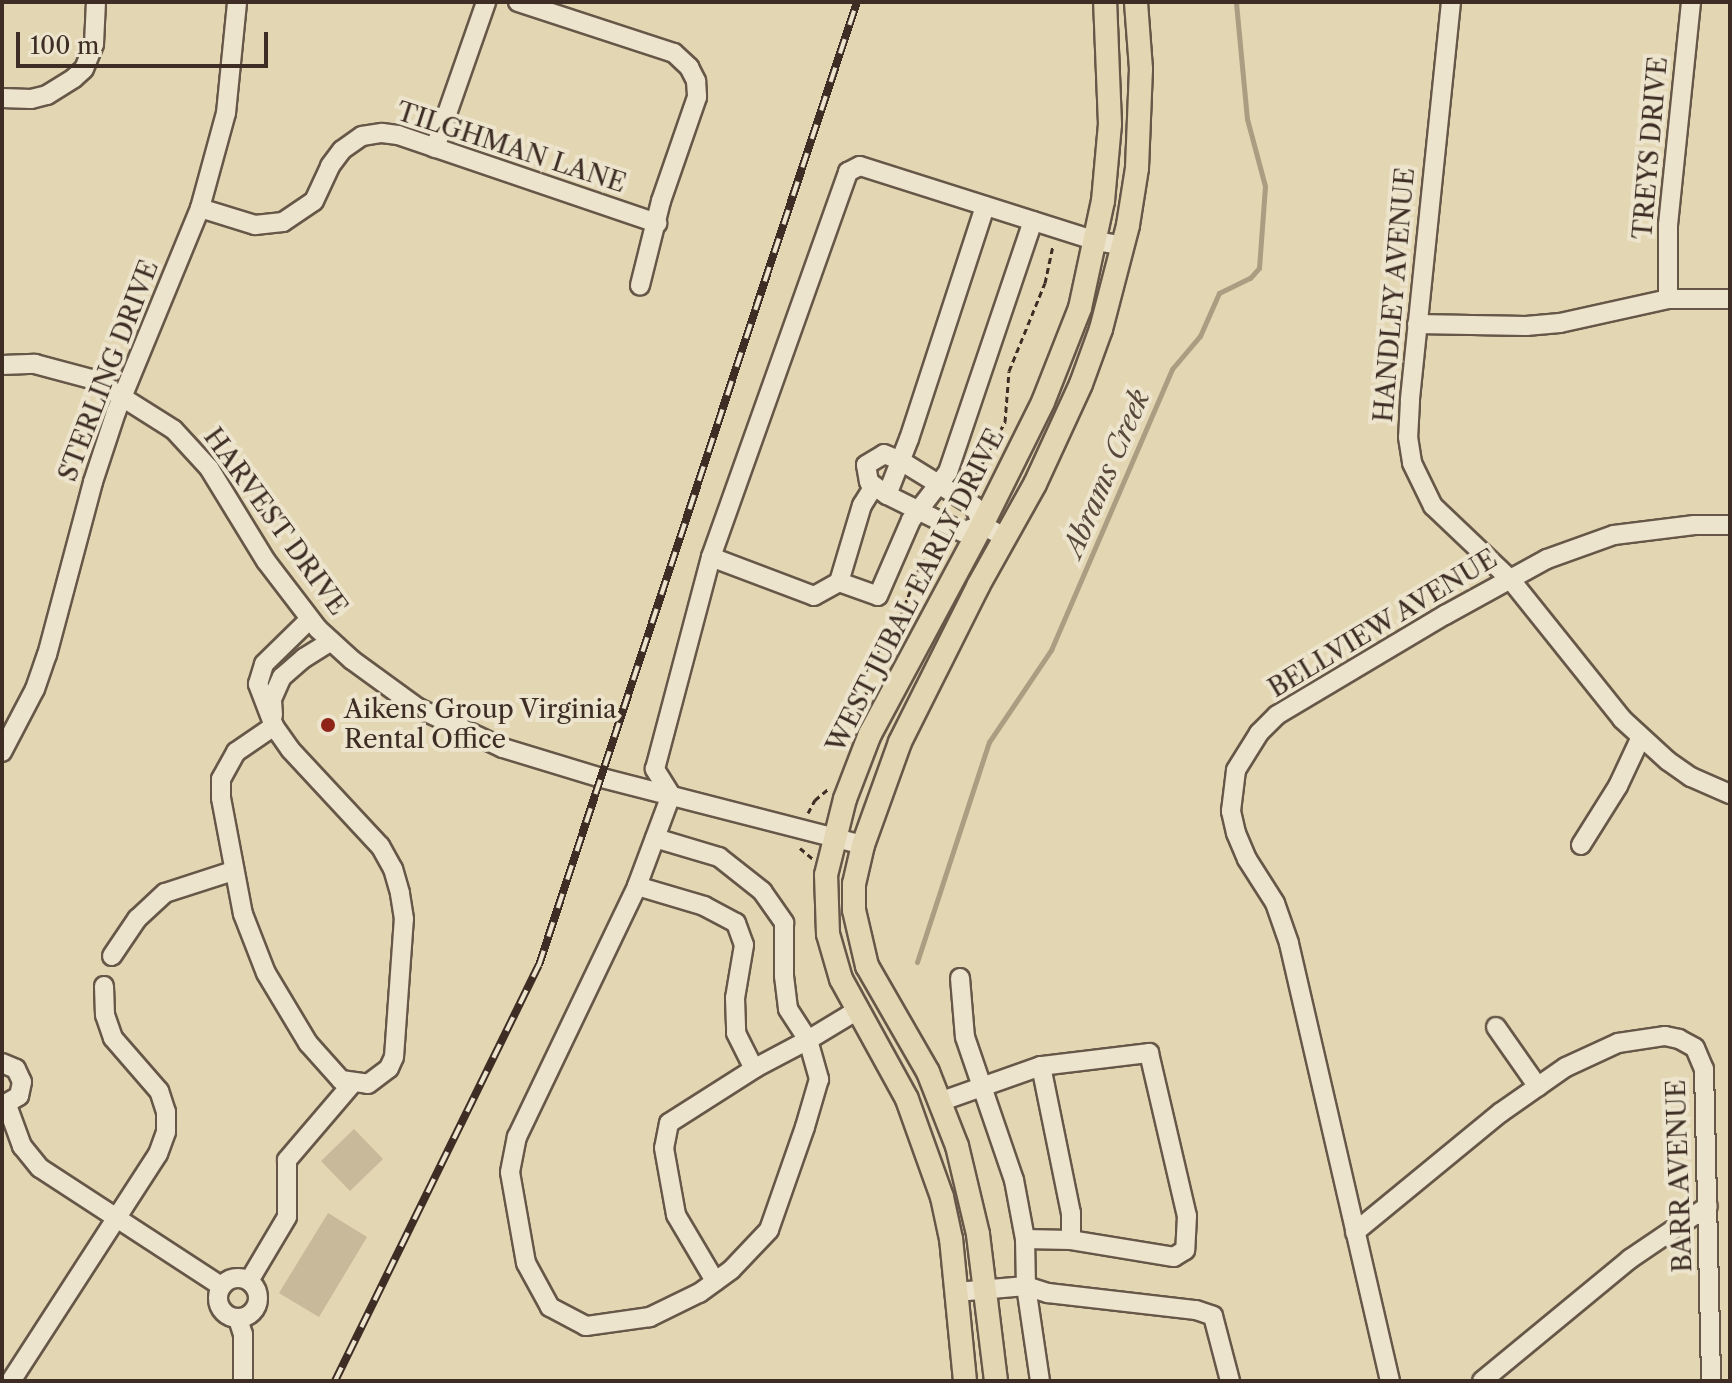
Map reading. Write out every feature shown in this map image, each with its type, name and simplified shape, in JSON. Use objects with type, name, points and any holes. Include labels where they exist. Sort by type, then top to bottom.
[{"type":"main road","name":"WEST JUBAL EARLY DRIVE","points":[[965,1381],[951,1239],[930,1157],[899,1082],[856,1011],[841,979],[828,934],[826,875],[834,837],[870,734],[982,525],[1065,351],[1096,241],[1110,124],[1105,2]]},
{"type":"main road","name":"WEST JUBAL EARLY DRIVE","points":[[996,1381],[989,1341],[986,1289],[968,1185],[942,1101],[918,1053],[876,984],[859,941],[854,884],[863,845],[900,742],[1006,538],[1081,384],[1101,329],[1123,246],[1140,127],[1136,2]]},
{"type":"street","points":[[2,98],[47,95],[84,69],[94,44],[96,2]]},
{"type":"street","name":"STERLING DRIVE","points":[[2,752],[35,689],[93,482],[123,395],[200,208],[226,113],[237,2]]},
{"type":"street","points":[[435,148],[486,2]]},
{"type":"street","points":[[518,2],[669,52],[689,67],[696,81],[697,97],[640,285]]},
{"type":"street","name":"HANDLEY AVENUE","points":[[1451,2],[1408,437],[1415,473],[1433,506],[1510,579],[1606,699],[1641,737],[1691,777],[1730,794]]},
{"type":"street","name":"TREYS DRIVE","points":[[1668,299],[1668,225],[1691,2]]},
{"type":"street","name":"TILGHMAN LANE","points":[[200,208],[255,225],[274,225],[308,207],[334,159],[362,136],[390,133],[657,223]]},
{"type":"street","points":[[655,838],[719,857],[762,891],[784,923],[784,976],[788,1009],[808,1040],[819,1079],[769,1230],[731,1270],[650,1317],[586,1326],[550,1307],[526,1263],[510,1172],[517,1137],[637,886],[671,795],[655,769],[711,557],[848,172],[860,166],[1096,241],[1123,246]]},
{"type":"street","points":[[711,557],[814,596],[839,582],[862,505],[880,491],[901,461],[985,206]]},
{"type":"street","points":[[839,582],[878,596],[917,511],[948,472],[1033,221]]},
{"type":"street","points":[[1417,324],[1526,326],[1560,323],[1668,299],[1730,299]]},
{"type":"street","name":"HARVEST DRIVE","points":[[2,365],[35,364],[65,370],[123,395],[165,423],[195,450],[266,561],[310,619],[331,641],[389,688],[469,734],[571,769],[863,845]]},
{"type":"street","points":[[982,525],[962,532],[946,525],[880,491],[865,473],[873,458],[884,454],[901,461],[974,506],[982,525],[1006,538]]},
{"type":"street","name":"BELLVIEW AVENUE","points":[[1390,1381],[1286,932],[1236,833],[1231,811],[1236,770],[1259,733],[1277,715],[1547,559],[1614,535],[1694,525],[1730,525]]},
{"type":"street","points":[[274,726],[236,752],[221,779],[221,798],[233,871],[250,935],[281,1002],[334,1075],[352,1084],[368,1084],[379,1077],[394,1057],[404,919],[400,893],[393,869],[380,846],[303,766],[274,726],[260,694],[260,672],[271,655],[310,619]]},
{"type":"street","points":[[274,726],[272,699],[282,677],[331,641]]},
{"type":"street","points":[[1581,845],[1598,824],[1641,737]]},
{"type":"street","points":[[112,956],[137,919],[157,898],[181,885],[233,871]]},
{"type":"street","points":[[637,886],[704,906],[736,923],[744,945],[735,998],[736,1033],[754,1069]]},
{"type":"street","points":[[960,978],[965,1037],[1014,1180],[1025,1239],[1026,1286],[1040,1381]]},
{"type":"street","points":[[11,1381],[158,1154],[167,1121],[159,1091],[113,1038],[105,1015],[104,986]]},
{"type":"street","points":[[715,1281],[676,1215],[664,1148],[669,1123],[754,1069],[856,1011]]},
{"type":"street","points":[[1496,1027],[1538,1087]]},
{"type":"street","name":"BARR AVENUE","points":[[1355,1232],[1500,1113],[1591,1054],[1618,1043],[1665,1036],[1695,1048],[1704,1069],[1711,1381]]},
{"type":"street","points":[[942,1101],[1041,1066],[1149,1053],[1187,1216],[1185,1250],[1174,1257],[1071,1240],[1025,1239]]},
{"type":"street","points":[[2,1063],[16,1069],[22,1082],[19,1096],[5,1105],[22,1146],[40,1168],[221,1286]]},
{"type":"street","points":[[1041,1066],[1071,1213],[1071,1240]]},
{"type":"street","points":[[249,1281],[287,1217],[287,1160],[352,1084]]},
{"type":"street","points":[[1482,1381],[1630,1259],[1708,1206]]},
{"type":"street","points":[[238,1319],[250,1314],[258,1304],[257,1291],[249,1281],[237,1278],[221,1286],[217,1299],[221,1311],[238,1319],[243,1334],[243,1381]]},
{"type":"street","points":[[956,1292],[1026,1286],[1048,1293],[1196,1310],[1213,1316],[1230,1381]]},
{"type":"path","points":[[963,498],[987,461],[1005,422],[1009,371],[1045,283],[1054,242],[1066,231]]},
{"type":"path","points":[[866,671],[901,615],[917,573],[946,525]]},
{"type":"path","points":[[809,808],[800,850],[815,863]]},
{"type":"shaded area","points":[[354,1129],[383,1159],[350,1191],[321,1161]]},
{"type":"shaded area","points":[[328,1213],[367,1237],[319,1317],[279,1293]]},
{"type":"waterway","name":"Abrams Creek","points":[[917,962],[989,742],[1051,650],[1172,369],[1200,336],[1219,293],[1250,278],[1259,268],[1265,186],[1247,119],[1236,2]]},
{"type":"railway","points":[[335,1381],[539,965],[857,2]]},
{"type":"place","name":"Aikens Group Virginia Rental Office","points":[[328,725]]}]
